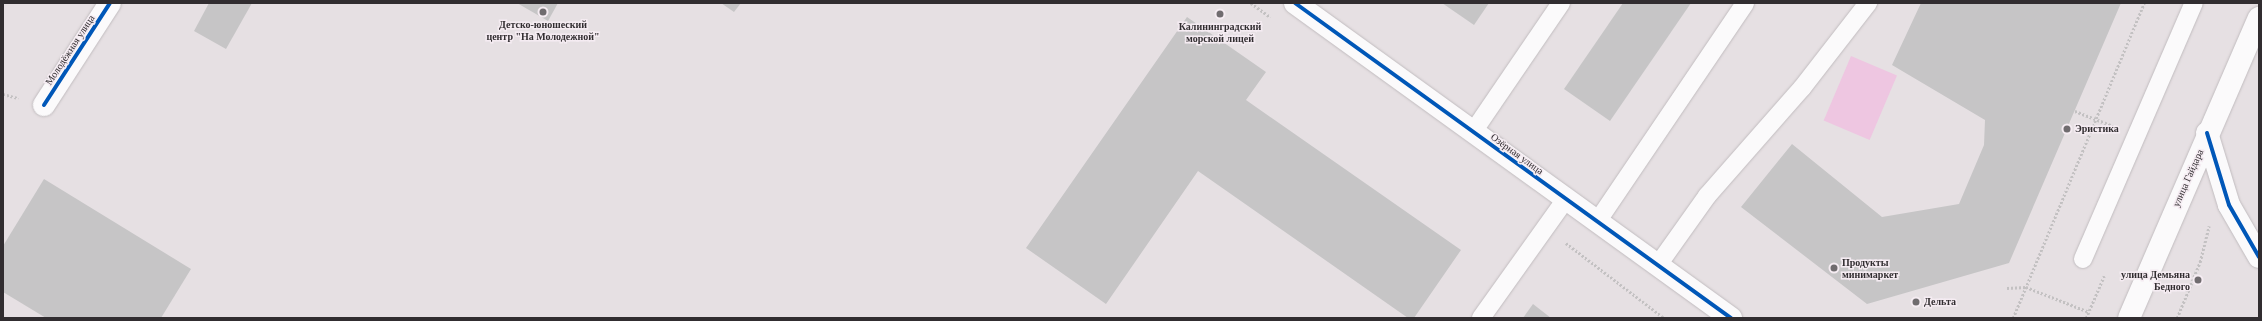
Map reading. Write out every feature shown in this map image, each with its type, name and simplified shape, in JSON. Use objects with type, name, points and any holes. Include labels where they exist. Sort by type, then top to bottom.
[{"type":"street","name":"Молодёжная улица","points":[[44,105],[110,3]]},
{"type":"street","name":"Озёрная улица","points":[[1295,3],[1731,318]]},
{"type":"street","name":"улица Гайдара","points":[[2129,318],[2207,133],[2259,18]]},
{"type":"street","points":[[2207,133],[2229,205],[2259,257]]},
{"type":"lane","points":[[1473,132],[1562,3]]},
{"type":"lane","points":[[1597,222],[1745,3]]},
{"type":"lane","points":[[1658,265],[1707,196],[1802,88],[1868,3]]},
{"type":"lane","points":[[2083,259],[2194,3]]},
{"type":"lane","points":[[1481,318],[1566,199]]},
{"type":"path","points":[[2013,318],[2144,3]]},
{"type":"path","points":[[2178,318],[2200,262],[2211,218]]},
{"type":"path","points":[[2007,288],[2026,287],[2088,312]]},
{"type":"shaded area","points":[[1851,56],[1897,76],[1870,140],[1824,120]]},
{"type":"building","points":[[209,3],[252,3],[226,49],[194,31]]},
{"type":"building","name":"Детско-юношеский центр \"На Молодежной\"","points":[[517,3],[558,3],[548,21]]},
{"type":"building","points":[[721,3],[741,3],[734,12]]},
{"type":"building","points":[[1442,3],[1489,3],[1474,25]]},
{"type":"building","points":[[1623,3],[1691,3],[1610,121],[1564,89]]},
{"type":"building","points":[[1921,3],[2121,3],[2009,263],[1867,304],[1741,207],[1792,144],[1882,217],[1959,204],[1984,145],[1985,120],[1892,65]]},
{"type":"building","points":[[1187,17],[1266,72],[1246,100],[1461,250],[1414,318],[1408,318],[1198,171],[1106,304],[1026,248]]},
{"type":"building","points":[[44,179],[191,269],[161,318],[46,318],[3,292],[3,246]]},
{"type":"building","points":[[1533,304],[1551,318],[1523,318]]},
{"type":"cycle path","points":[[44,105],[110,3]]},
{"type":"cycle path","points":[[1295,3],[1731,318]]},
{"type":"cycle path","points":[[2207,133],[2229,205],[2259,257]]},
{"type":"place","name":"Детско-юношеский центр \"На Молодежной\"","points":[[543,12]]},
{"type":"place","name":"Калининградский морской лицей","points":[[1220,14]]},
{"type":"place","name":"Эристика","points":[[2067,129]]},
{"type":"place","name":"Продукты минимаркет","points":[[1834,268]]},
{"type":"place","name":"улица Демьяна Бедного","points":[[2198,280]]},
{"type":"place","name":"Дельта","points":[[1916,302]]}]
